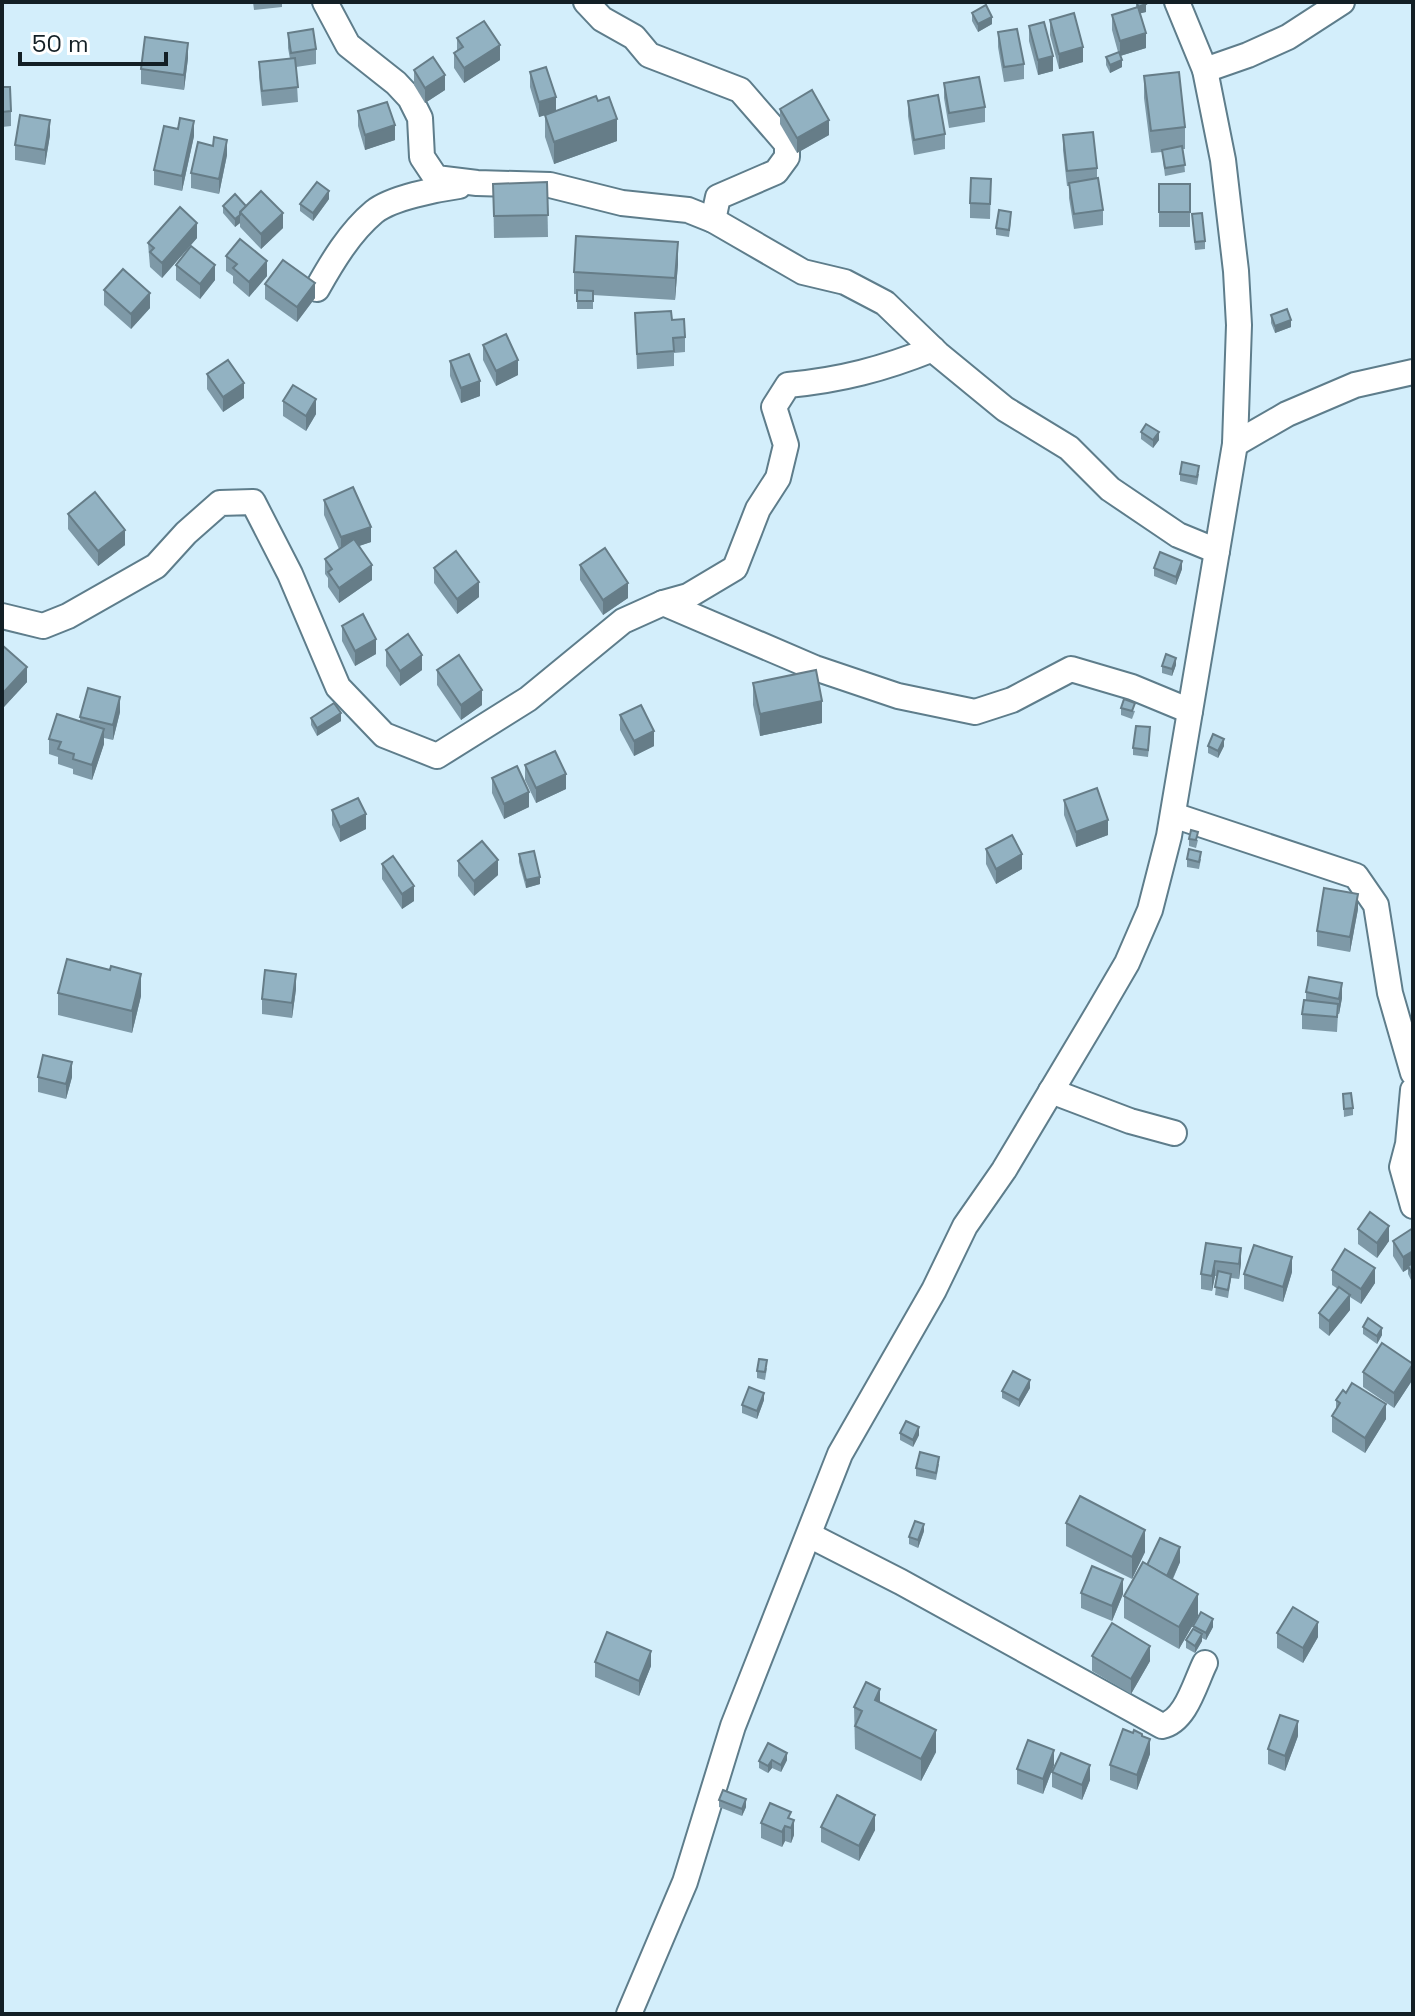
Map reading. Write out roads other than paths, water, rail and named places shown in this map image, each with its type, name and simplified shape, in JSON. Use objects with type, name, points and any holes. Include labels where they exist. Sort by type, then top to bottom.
[{"type":"street","points":[[325,2],[348,45],[410,98],[420,118],[422,157],[436,178],[477,183],[550,185],[622,203],[688,210],[713,220],[803,272],[845,282],[885,303],[933,349],[1005,409],[1069,448],[1110,489],[1178,535],[1217,551]]},
{"type":"street","points":[[586,2],[602,19],[634,37],[649,55],[740,90],[787,144],[787,157],[776,172],[718,197],[713,220]]},
{"type":"street","points":[[629,2014],[685,1882],[733,1726],[840,1454],[934,1290],[965,1226],[1004,1170],[1127,963],[1150,910],[1173,815],[1235,444],[1239,325],[1223,160],[1205,70],[1177,2]]},
{"type":"street","points":[[1205,70],[1288,37],[1342,2]]},
{"type":"street","points":[[317,289],[337,255],[375,211],[411,197],[477,183]]},
{"type":"street","points":[[2,616],[43,626],[68,616],[156,566],[186,533],[220,503],[253,502],[290,574],[338,687],[384,735],[437,756],[528,699],[623,621],[663,603],[688,596],[735,568],[758,509],[778,478],[786,445],[774,407],[788,385],[854,376],[885,368],[933,349]]},
{"type":"street","points":[[1235,444],[1287,414],[1355,385],[1413,372]]},
{"type":"street","points":[[663,603],[815,668],[898,696],[975,712],[1012,700],[1071,669],[1132,687],[1190,711]]},
{"type":"street","points":[[1173,815],[1356,876],[1376,905],[1390,993],[1413,1073]]},
{"type":"street","points":[[1413,1090],[1408,1144],[1402,1167],[1413,1206]]},
{"type":"street","points":[[1051,1091],[1119,1117],[1174,1133]]},
{"type":"street","points":[[809,1535],[901,1582],[1162,1726],[1172,1724],[1180,1715],[1205,1663]]}]
